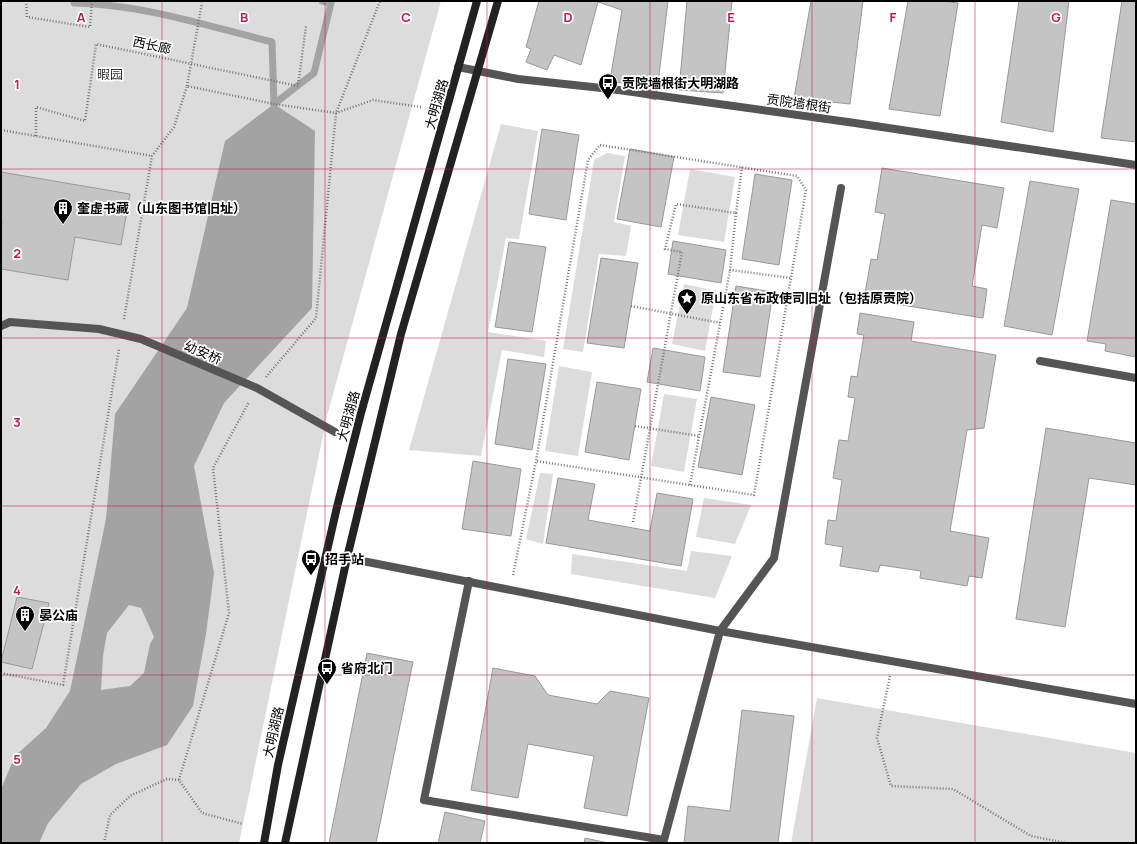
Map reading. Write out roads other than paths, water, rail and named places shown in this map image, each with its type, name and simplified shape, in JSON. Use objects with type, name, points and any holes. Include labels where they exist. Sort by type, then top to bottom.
[{"type":"main road","name":"大明湖路","points":[[264,843],[278,765],[339,500],[363,406],[477,1]]},
{"type":"main road","points":[[285,843],[347,558],[401,334],[498,1]]},
{"type":"street","name":"贡院墙根街","points":[[458,67],[518,79],[611,89],[1136,165]]},
{"type":"street","points":[[469,581],[424,800],[664,840],[720,631],[774,558],[841,188]]},
{"type":"street","name":"幼安桥","points":[[1,326],[10,322],[99,329],[141,339],[257,388],[335,432]]},
{"type":"street","points":[[1040,361],[1136,378]]},
{"type":"street","points":[[347,558],[720,631],[1136,704]]},
{"type":"waterway","points":[[74,1],[74,3],[124,7],[174,17],[272,42],[274,104]]},
{"type":"waterway","points":[[274,104],[314,73],[331,3],[322,1]]},
{"type":"place","name":"贡院墙根街大明湖路","points":[[608,100]]},
{"type":"place","name":"奎虚书藏（山东图书馆旧址）","points":[[63,225]]},
{"type":"place","name":"原山东省布政使司旧址（包括原贡院）","points":[[687,315]]},
{"type":"place","name":"招手站","points":[[311,576]]},
{"type":"place","name":"晏公庙","points":[[25,632]]},
{"type":"place","name":"省府北门","points":[[327,685]]},
{"type":"park label","name":"暇园","points":[[110,74]]}]
